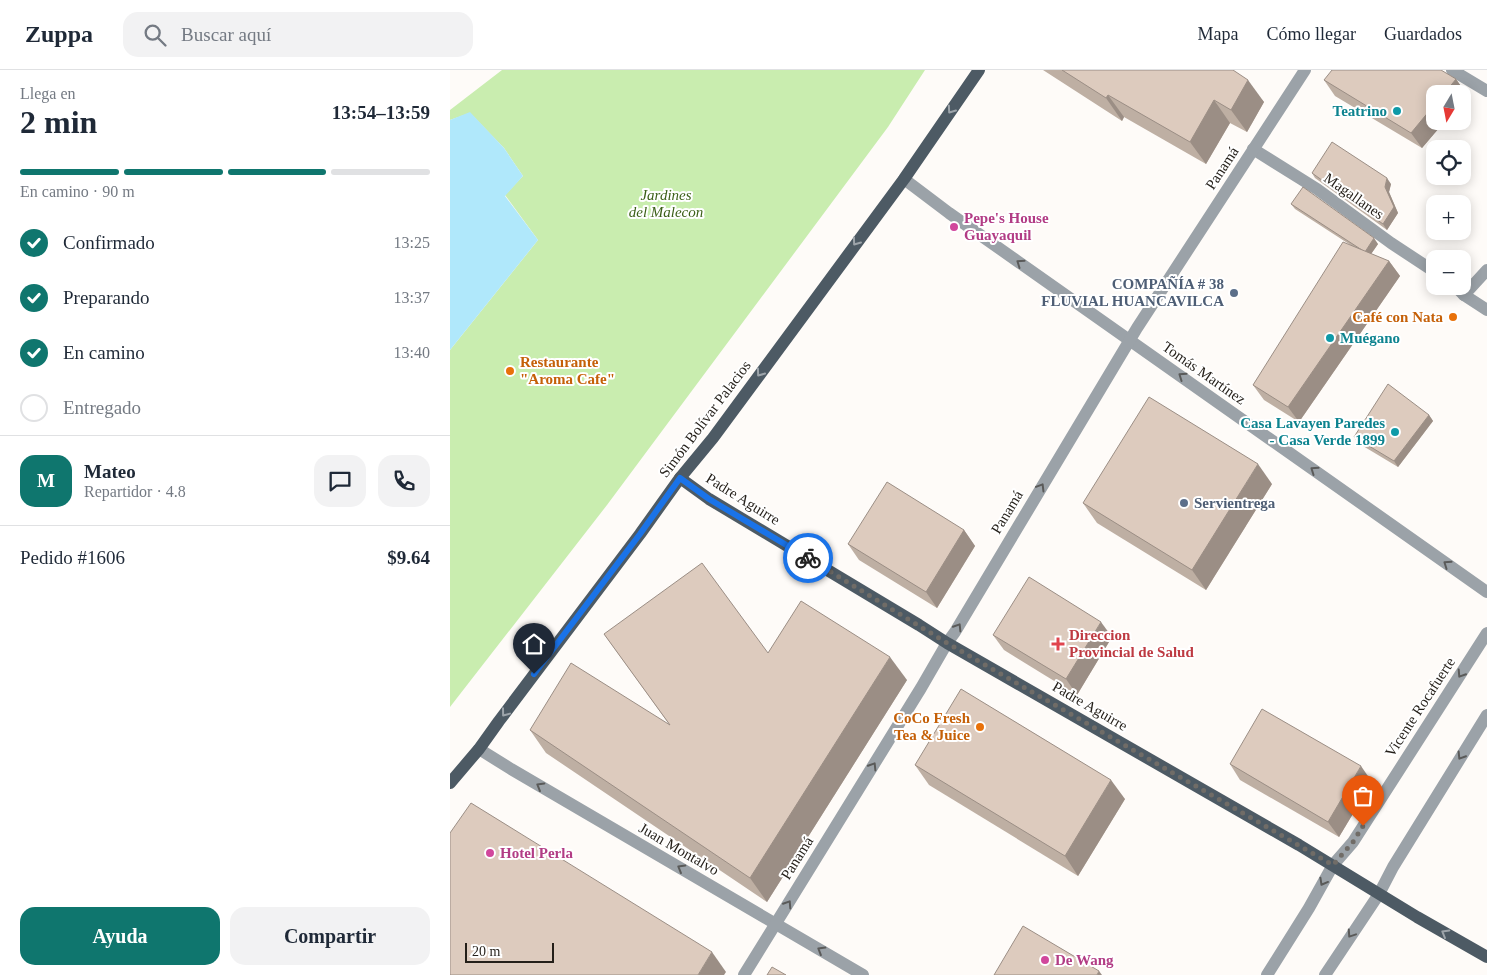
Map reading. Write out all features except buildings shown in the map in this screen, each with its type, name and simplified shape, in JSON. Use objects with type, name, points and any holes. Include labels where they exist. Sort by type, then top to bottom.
[{"type":"main road","name":"Simón Bolívar Palacios","points":[[450,782],[479,749],[680,478],[713,438],[904,179],[978,70]]},
{"type":"main road","name":"Padre Aguirre","points":[[680,478],[709,499],[947,643],[1333,865],[1487,957]]},
{"type":"street","name":"Panamá","points":[[744,975],[955,632],[1129,340],[1305,70]]},
{"type":"street","points":[[1452,70],[1487,91]]},
{"type":"street","name":"Magallanes","points":[[1254,149],[1317,189],[1426,266]]},
{"type":"street","name":"Tomás Martínez","points":[[904,179],[949,213],[1487,592]]},
{"type":"street","points":[[1471,281],[1487,270]]},
{"type":"street","points":[[1466,295],[1487,310]]},
{"type":"street","name":"Vicente Rocafuerte","points":[[1267,975],[1309,908],[1333,865],[1353,842],[1487,633]]},
{"type":"street","points":[[1325,975],[1379,894],[1487,715]]},
{"type":"street","name":"Juan Montalvo","points":[[479,749],[863,975]]},
{"type":"green space","name":"Jardines del Malecon","points":[[502,70],[925,70],[888,127],[607,505],[450,707],[450,350],[538,240],[505,195],[523,176],[504,148],[470,113],[450,120],[450,110]]},
{"type":"water","points":[[470,112],[504,148],[523,176],[505,196],[538,240],[450,350],[450,120]]},
{"type":"way so far","points":[[808,558],[947,643],[1333,865],[1353,842],[1363,826]]},
{"type":"place","name":"Teatrino","points":[[1397,111]]},
{"type":"place","name":"Pepe's House Guayaquil","points":[[954,227]]},
{"type":"place","name":"COMPAÑÍA # 38 FLUVIAL HUANCAVILCA","points":[[1234,293]]},
{"type":"place","name":"Café con Nata","points":[[1453,317]]},
{"type":"place","name":"Muégano","points":[[1330,338]]},
{"type":"place","name":"Restaurante \"Aroma Cafe\"","points":[[510,371]]},
{"type":"place","name":"Casa Lavayen Paredes - Casa Verde 1899","points":[[1395,432]]},
{"type":"place","name":"Servientrega","points":[[1184,503]]},
{"type":"place","name":"Direccion Provincial de Salud","points":[[1058,644]]},
{"type":"place","name":"CoCo Fresh Tea & Juice","points":[[980,727]]},
{"type":"place","name":"Hotel Perla","points":[[490,853]]},
{"type":"place","name":"De Wang","points":[[1045,960]]},
{"type":"route","points":[[534,674],[680,478],[709,499],[808,558]]}]
